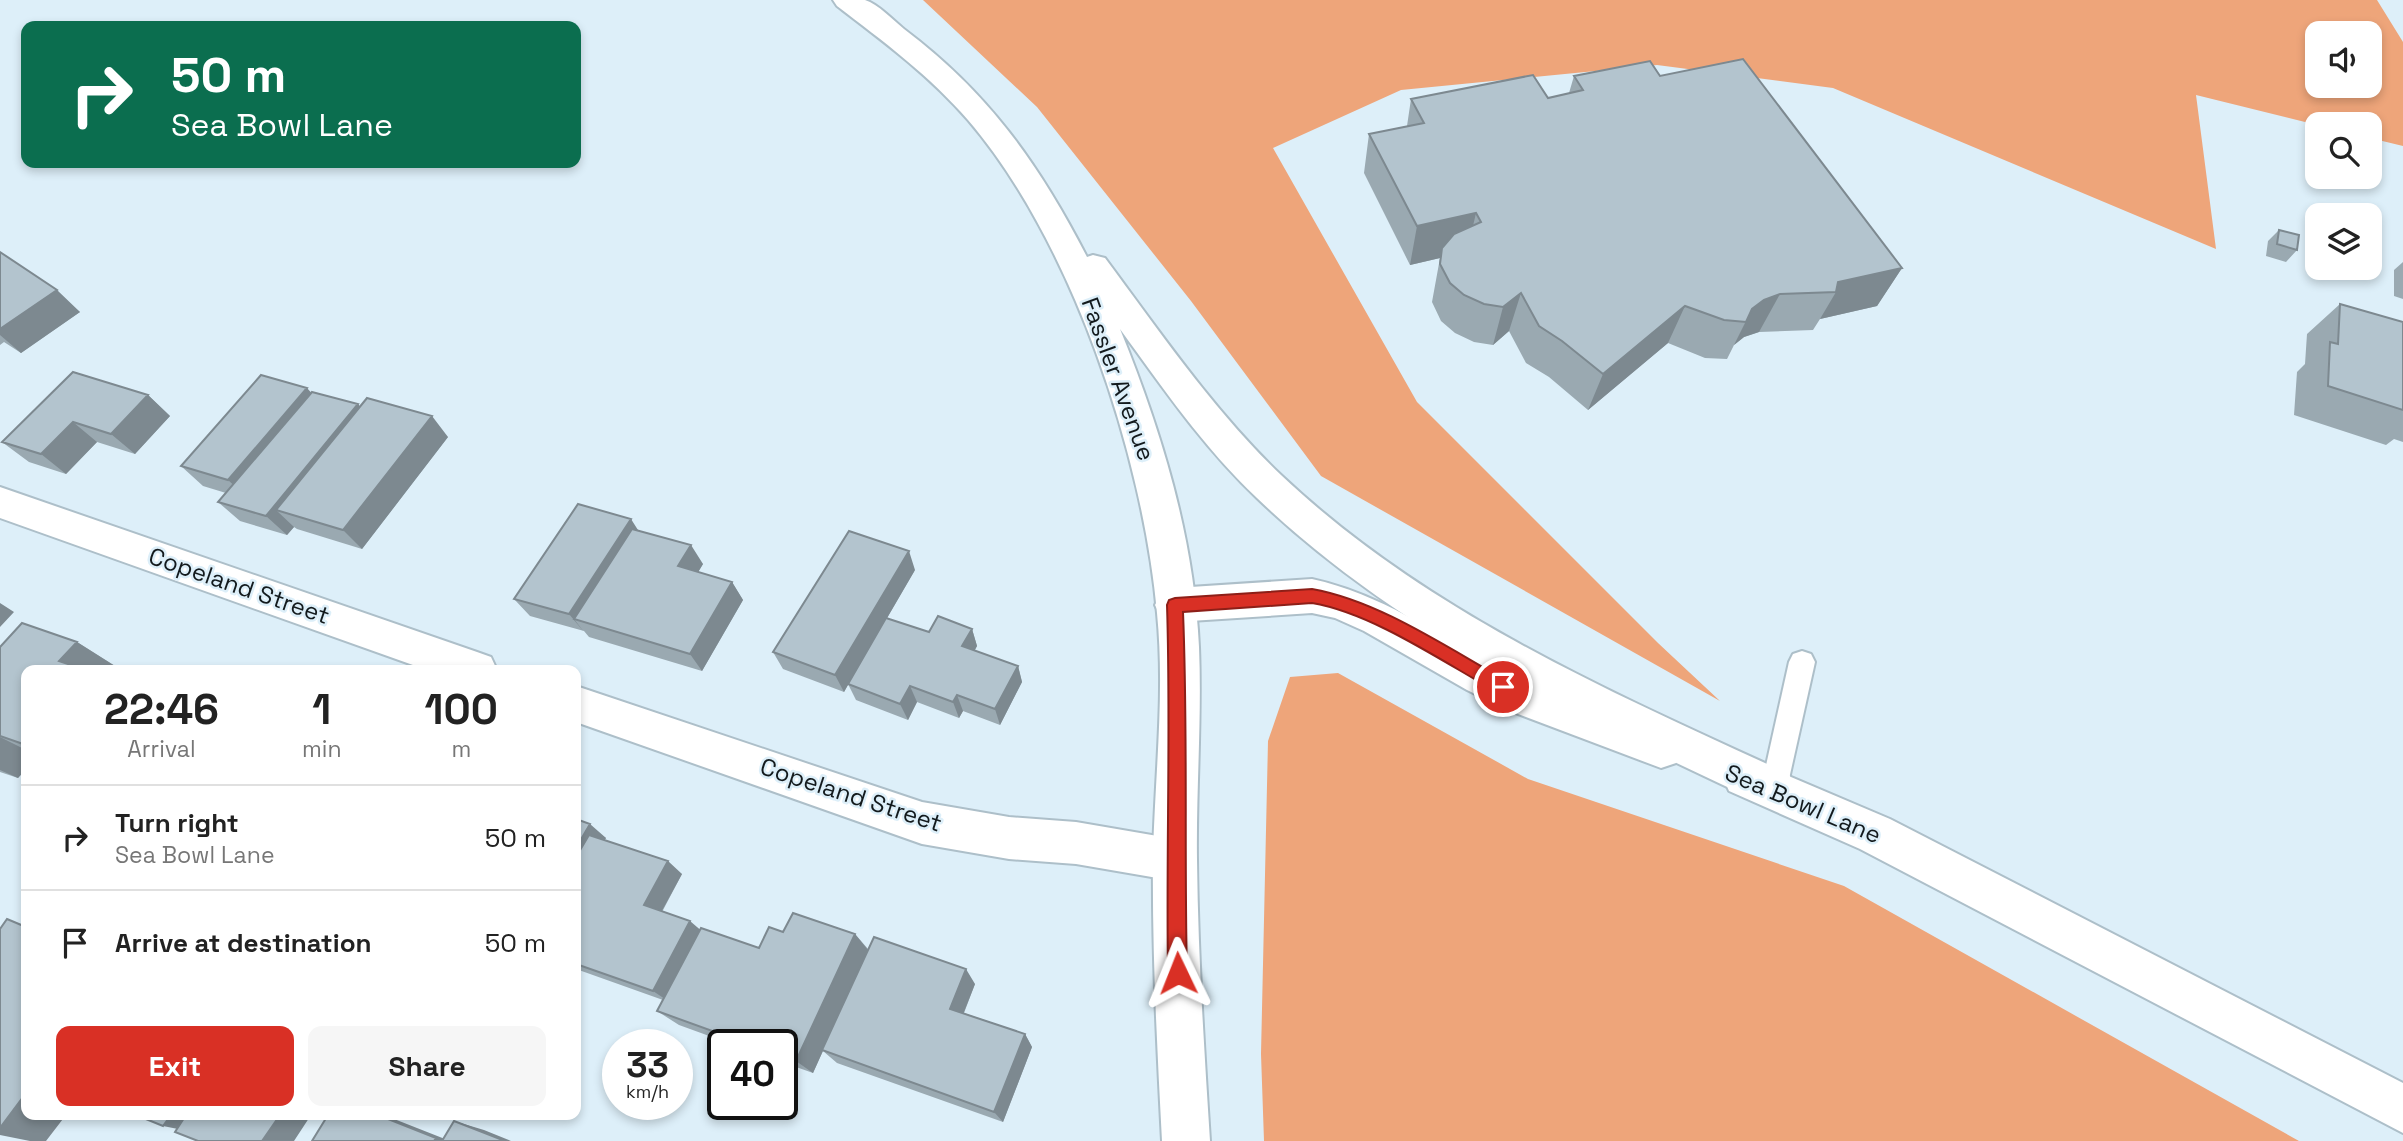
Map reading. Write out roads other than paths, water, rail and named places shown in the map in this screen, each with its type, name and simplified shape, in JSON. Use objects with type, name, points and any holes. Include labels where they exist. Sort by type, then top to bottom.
[{"type":"street","name":"Fassler Avenue","points":[[847,0],[911,48],[956,89],[1002,142],[1038,194],[1093,305],[1134,407],[1158,495],[1175,605],[1178,694],[1175,860],[1186,1141]]},
{"type":"street","points":[[1038,194],[1218,432],[1269,487],[1331,541],[1429,612],[1509,660],[1594,704],[1774,788]]},
{"type":"street","name":"Copeland Street","points":[[0,502],[463,665]]},
{"type":"street","name":"Sea Bowl Lane","points":[[1175,605],[1312,596],[1349,605],[1524,697],[1640,742],[1774,788],[1910,852],[2403,1109]]},
{"type":"street","name":"Copeland Street","points":[[581,706],[922,822],[1009,838],[1076,843],[1175,860]]},
{"type":"lane","points":[[1774,788],[1802,662]]}]
